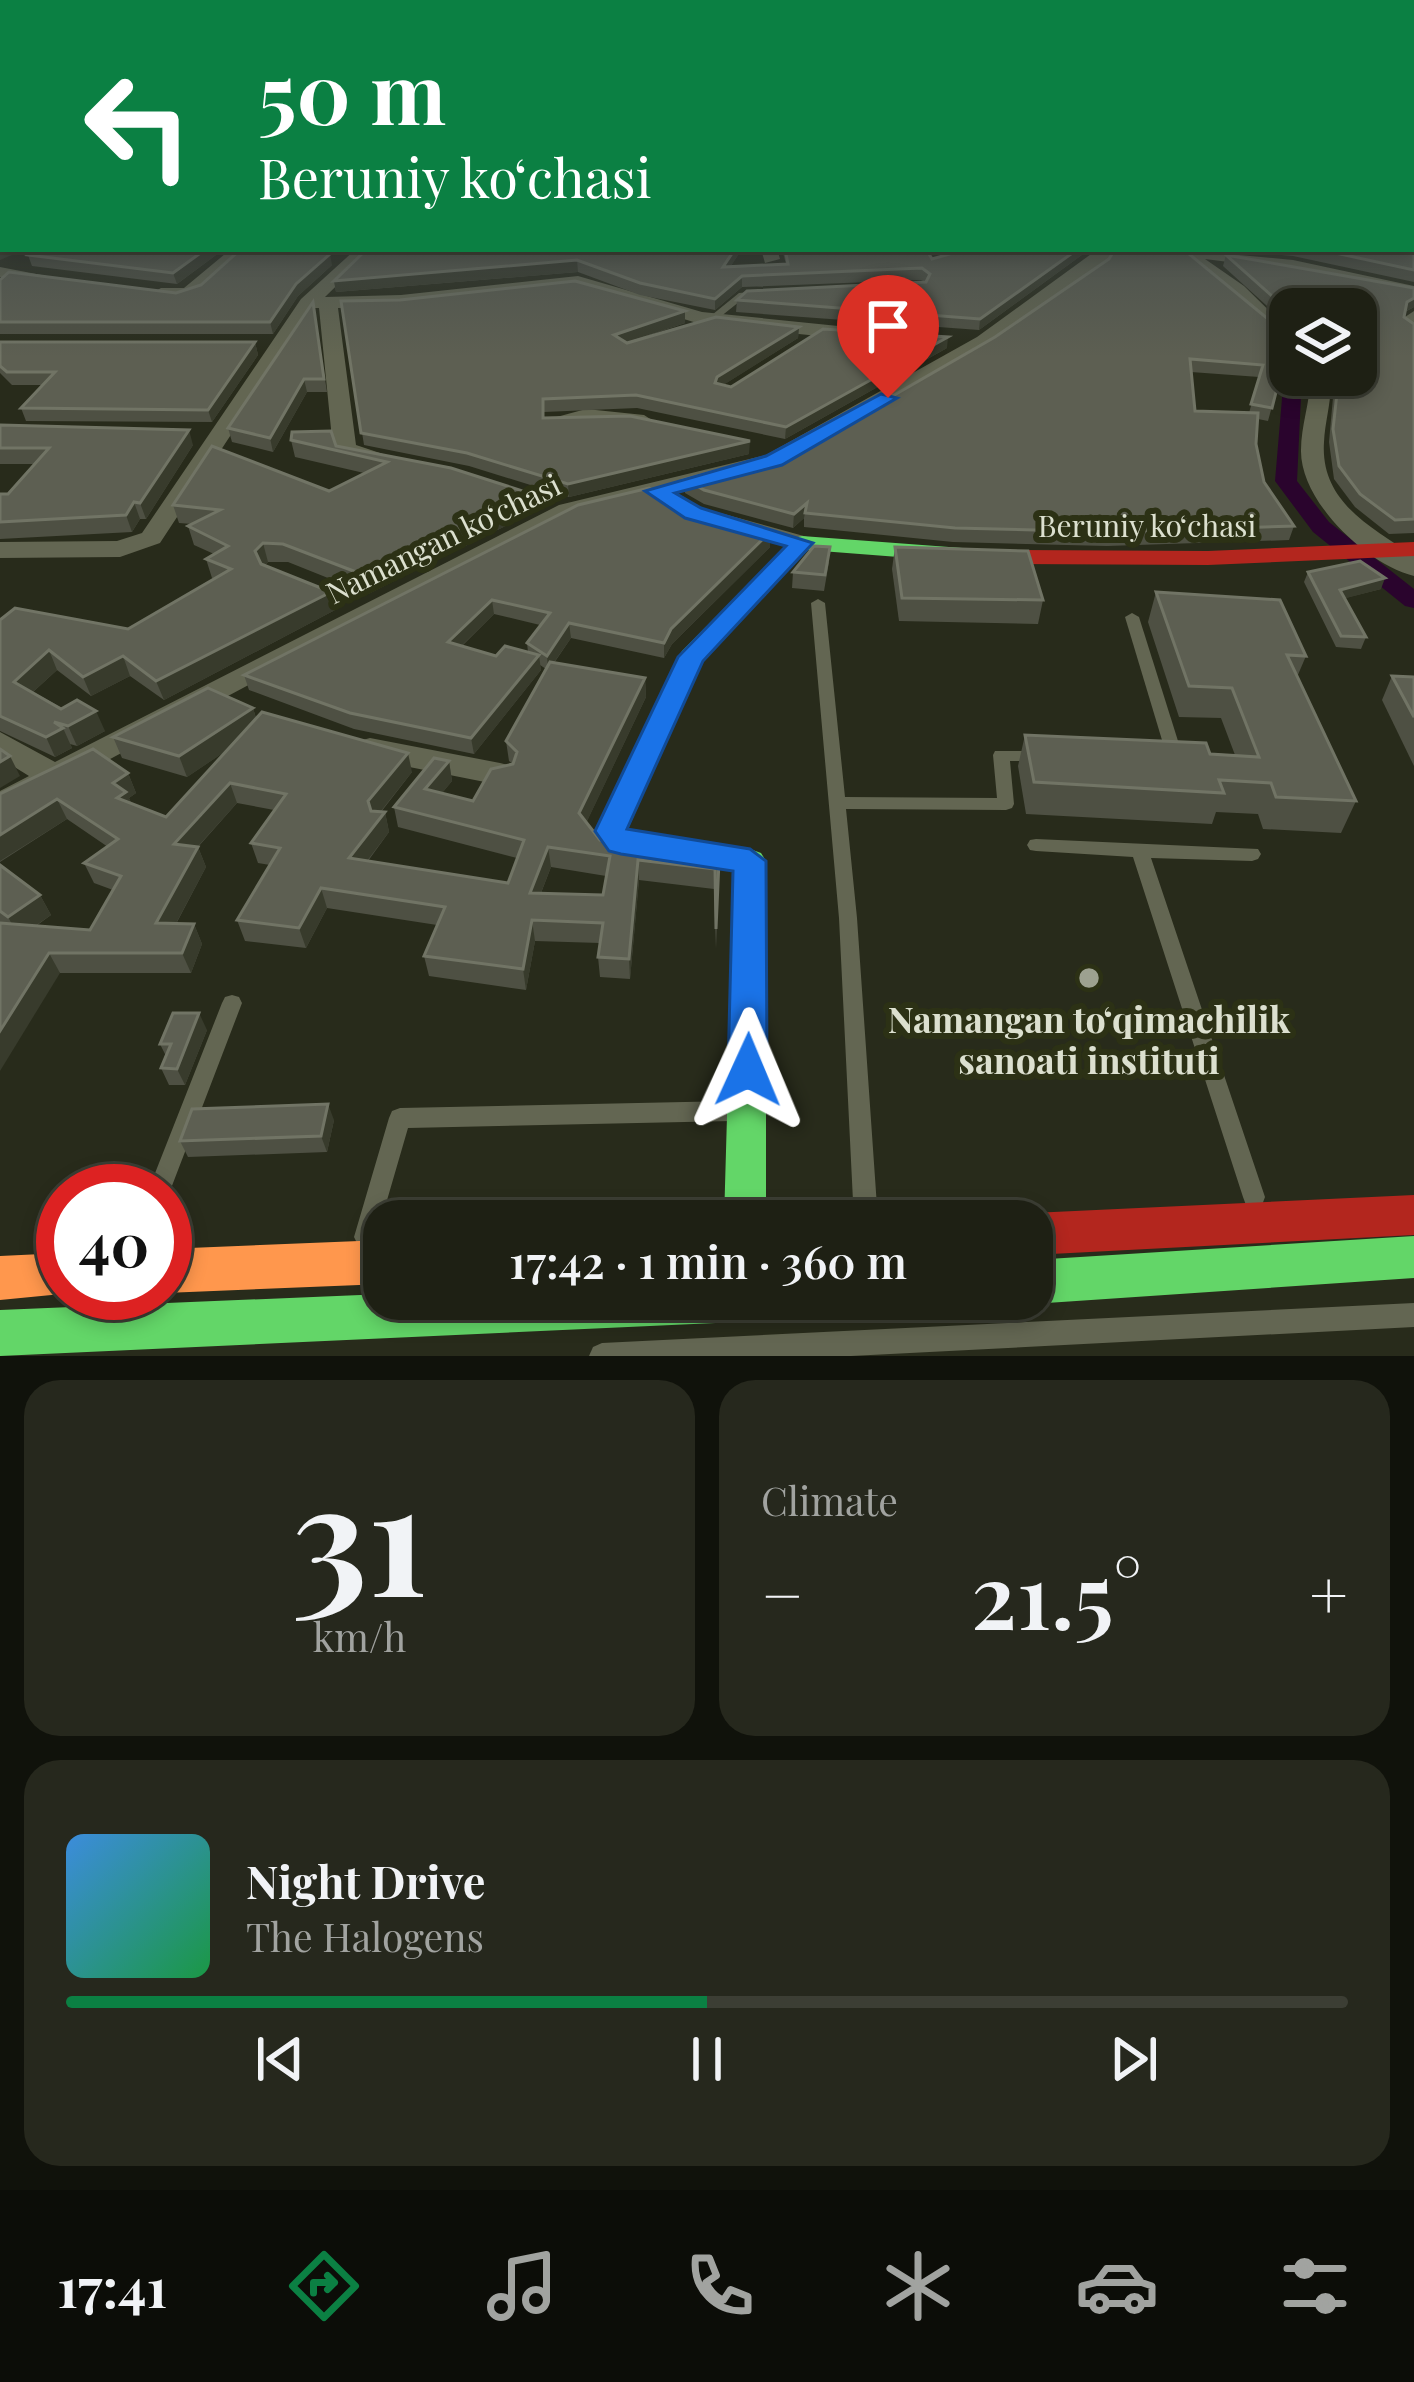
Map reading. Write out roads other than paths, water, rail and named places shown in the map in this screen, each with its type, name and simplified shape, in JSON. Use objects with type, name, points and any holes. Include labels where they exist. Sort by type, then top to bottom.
[{"type":"main road","name":"Beruniy koʻchasi","points":[[802,543],[882,553],[1069,559],[1323,557],[1392,551]]},
{"type":"main road","points":[[745,1200],[750,861],[621,842],[611,831],[692,657],[802,543]]},
{"type":"main road","points":[[1053,1233],[1414,1215]]},
{"type":"main road","points":[[1053,1281],[1414,1258]]},
{"type":"main road","points":[[192,1270],[363,1263]]},
{"type":"main road","points":[[0,1278],[36,1276]]},
{"type":"main road","points":[[0,1333],[363,1317]]},
{"type":"street","points":[[131,289],[188,293],[237,252]]},
{"type":"street","name":"Namangan koʻchasi","points":[[0,806],[368,609],[568,510],[656,491],[790,452],[983,341],[1098,262],[1105,252]]},
{"type":"street","points":[[1182,252],[1226,280],[1269,322]]},
{"type":"street","points":[[1194,252],[1293,265],[1414,291]]},
{"type":"street","points":[[0,550],[139,544],[156,533],[267,344],[318,303],[351,254]]},
{"type":"street","points":[[0,272],[62,280]]},
{"type":"street","points":[[318,303],[578,281],[639,304],[715,321],[816,336],[891,336]]},
{"type":"street","points":[[318,303],[345,449],[398,464]]},
{"type":"street","points":[[1414,317],[1414,329]]},
{"type":"street","points":[[937,338],[983,341]]},
{"type":"street","points":[[1318,396],[1312,452],[1318,492],[1341,519],[1414,568]]},
{"type":"street","points":[[553,421],[586,416],[658,425]]},
{"type":"street","points":[[746,443],[790,452]]},
{"type":"street","points":[[656,491],[693,513],[802,543]]},
{"type":"street","points":[[526,494],[568,510]]},
{"type":"street","points":[[332,594],[368,609]]},
{"type":"street","points":[[213,691],[251,712]]},
{"type":"street","points":[[332,740],[429,770],[500,774]]},
{"type":"street","points":[[0,742],[53,776]]},
{"type":"lane","points":[[692,328],[715,321],[742,295],[786,293]]},
{"type":"lane","points":[[818,603],[865,1200]]},
{"type":"lane","points":[[1132,617],[1177,764],[1155,763]]},
{"type":"lane","points":[[837,803],[1006,804],[1000,755],[1067,758]]},
{"type":"lane","points":[[1036,845],[1252,854]]},
{"type":"lane","points":[[1140,851],[1263,1222]]},
{"type":"lane","points":[[170,1164],[232,1004]]},
{"type":"lane","points":[[384,1200],[400,1118],[747,1110]]},
{"type":"lane","points":[[602,1356],[1414,1316]]},
{"type":"waterway","points":[[1292,396],[1286,481],[1321,527],[1414,601]]},
{"type":"place","name":"Namangan to‘qimachilik sanoati instituti","points":[[1089,978]]}]
